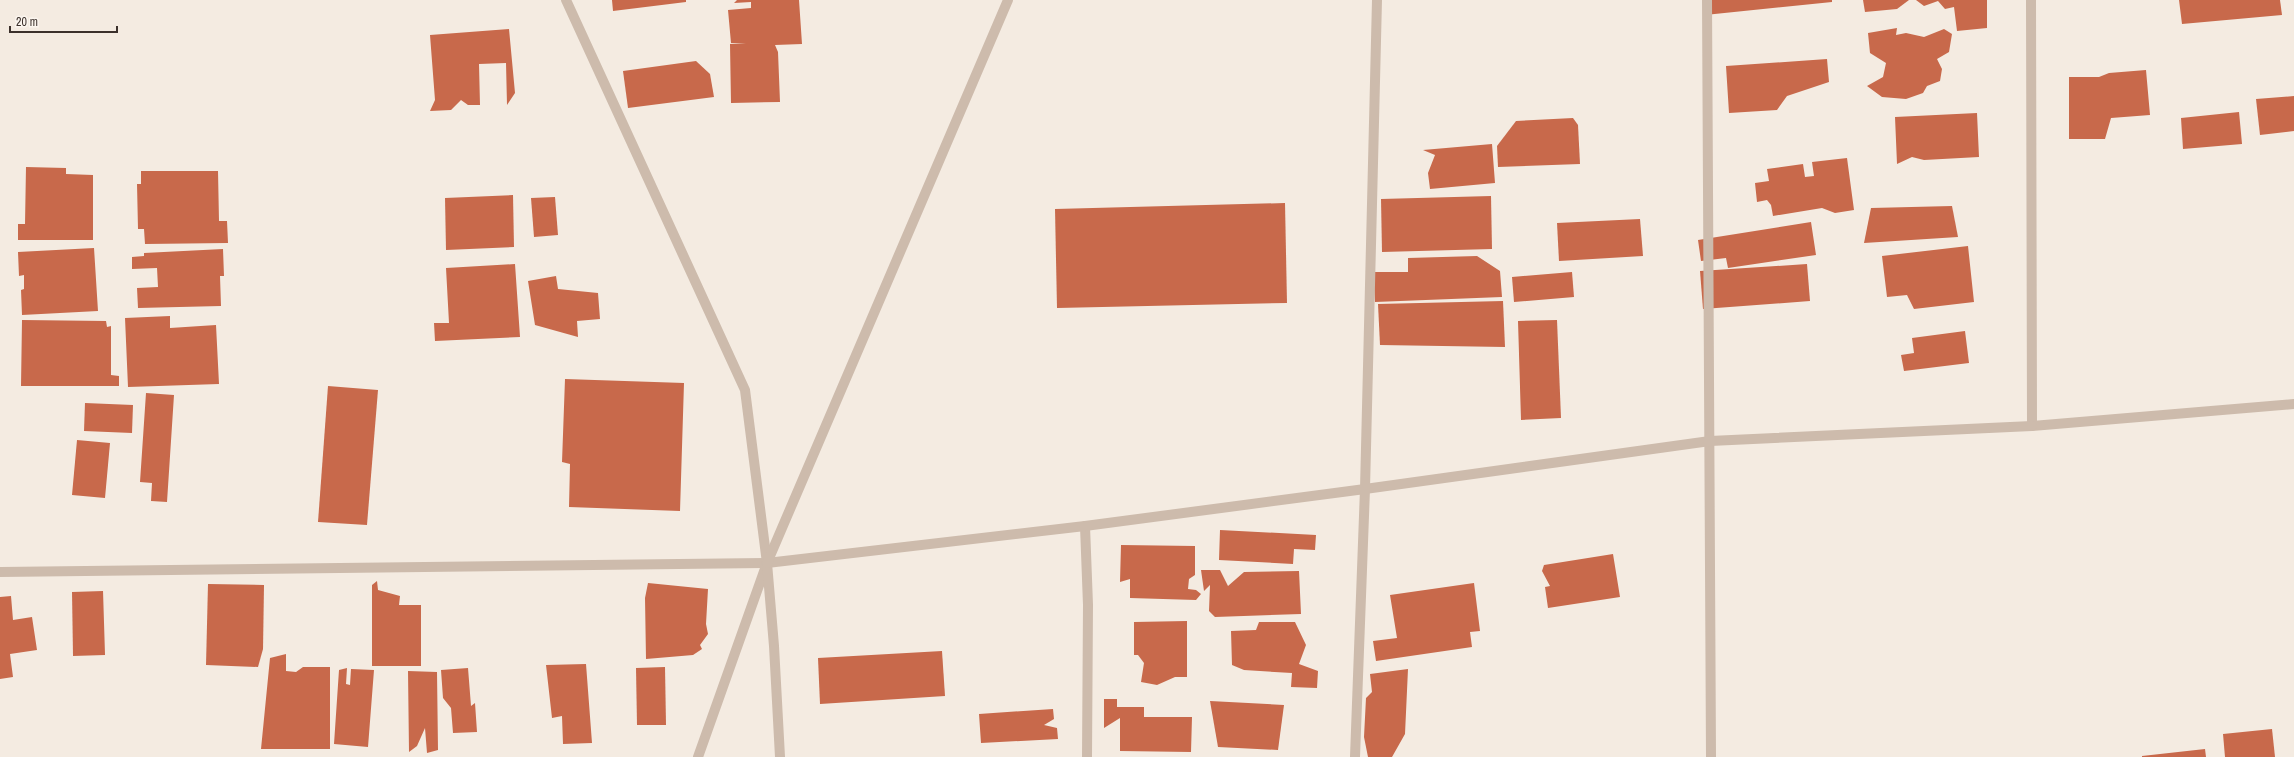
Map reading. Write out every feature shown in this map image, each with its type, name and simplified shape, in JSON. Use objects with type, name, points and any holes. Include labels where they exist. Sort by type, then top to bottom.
[{"type":"street","points":[[566,0],[745,390],[767,563],[774,646],[780,757]]},
{"type":"street","points":[[698,757],[767,563],[1008,0]]},
{"type":"street","points":[[1354,757],[1366,490],[1377,0]]},
{"type":"street","points":[[1707,0],[1711,757]]},
{"type":"street","points":[[2031,0],[2032,426]]},
{"type":"street","points":[[0,572],[767,563],[1085,526],[1366,490],[1710,441],[2032,426],[2294,404]]},
{"type":"street","points":[[1085,526],[1088,605],[1087,757]]},
{"type":"building","points":[[612,0],[686,0],[686,2],[613,11]]},
{"type":"building","points":[[737,0],[799,0],[802,44],[775,45],[778,52],[780,102],[731,103],[730,44],[746,43],[731,43],[728,10],[751,8],[751,2],[734,3]]},
{"type":"building","points":[[1703,0],[1832,0],[1832,2],[1705,15]]},
{"type":"building","points":[[1863,0],[1909,0],[1897,9],[1865,12]]},
{"type":"building","points":[[1916,0],[1987,0],[1987,28],[1957,31],[1954,7],[1945,9],[1938,1],[1924,6]]},
{"type":"building","points":[[2179,0],[2280,0],[2282,15],[2182,24]]},
{"type":"building","points":[[1897,28],[1896,35],[1906,33],[1924,37],[1944,29],[1952,34],[1949,52],[1937,59],[1942,69],[1940,81],[1927,86],[1923,93],[1906,99],[1882,97],[1867,86],[1883,77],[1886,63],[1870,53],[1868,33]]},
{"type":"building","points":[[509,29],[515,93],[507,105],[506,63],[479,64],[480,105],[468,105],[461,100],[451,110],[430,111],[435,100],[430,35]]},
{"type":"building","points":[[1827,59],[1829,82],[1787,96],[1777,110],[1729,113],[1726,66]]},
{"type":"building","points":[[696,61],[710,74],[714,97],[628,108],[623,71]]},
{"type":"building","points":[[2146,70],[2150,115],[2111,118],[2105,139],[2069,139],[2069,77],[2099,77],[2109,73]]},
{"type":"building","points":[[2294,96],[2294,131],[2260,135],[2256,99]]},
{"type":"building","points":[[2239,112],[2242,144],[2183,149],[2181,118]]},
{"type":"building","points":[[1977,113],[1979,157],[1924,160],[1912,157],[1897,164],[1895,117]]},
{"type":"building","points":[[1573,118],[1578,125],[1580,164],[1498,167],[1497,146],[1516,121]]},
{"type":"building","points":[[1492,144],[1495,183],[1430,189],[1428,173],[1435,155],[1423,150]]},
{"type":"building","points":[[1847,158],[1854,210],[1835,213],[1822,208],[1773,216],[1771,205],[1767,200],[1757,202],[1755,183],[1769,181],[1767,169],[1803,164],[1805,177],[1814,176],[1812,162]]},
{"type":"building","points":[[26,167],[66,168],[66,174],[93,175],[93,240],[18,240],[18,224],[25,224]]},
{"type":"building","points":[[141,171],[218,171],[219,221],[227,221],[228,243],[145,244],[144,229],[138,229],[137,184],[141,184]]},
{"type":"building","points":[[513,195],[514,247],[446,250],[445,198]]},
{"type":"building","points":[[1491,196],[1492,249],[1382,252],[1381,199]]},
{"type":"building","points":[[555,197],[558,235],[534,237],[531,198]]},
{"type":"building","points":[[1285,203],[1287,303],[1057,308],[1055,209]]},
{"type":"building","points":[[1952,206],[1958,237],[1864,243],[1871,208]]},
{"type":"building","points":[[1640,219],[1643,256],[1559,261],[1557,223]]},
{"type":"building","points":[[1811,222],[1816,255],[1728,268],[1726,258],[1701,261],[1698,240]]},
{"type":"building","points":[[1968,246],[1974,302],[1914,309],[1907,295],[1887,297],[1882,256]]},
{"type":"building","points":[[94,248],[98,311],[22,315],[21,290],[24,289],[24,275],[19,276],[18,252]]},
{"type":"building","points":[[223,249],[224,276],[220,276],[221,306],[138,308],[137,288],[158,287],[157,268],[132,269],[132,257],[144,256],[144,253]]},
{"type":"building","points":[[1477,256],[1500,271],[1502,297],[1375,302],[1373,272],[1408,272],[1408,258]]},
{"type":"building","points":[[515,264],[520,337],[435,341],[434,323],[449,323],[446,268]]},
{"type":"building","points":[[1807,264],[1810,301],[1703,309],[1700,271]]},
{"type":"building","points":[[1572,272],[1574,297],[1514,302],[1512,277]]},
{"type":"building","points":[[556,276],[558,289],[598,293],[600,319],[577,321],[578,337],[535,325],[528,281]]},
{"type":"building","points":[[1503,301],[1505,347],[1380,345],[1378,304]]},
{"type":"building","points":[[170,316],[170,328],[216,325],[219,384],[128,387],[125,318]]},
{"type":"building","points":[[22,320],[106,321],[107,327],[111,326],[111,375],[119,376],[119,386],[21,386]]},
{"type":"building","points":[[1557,320],[1561,418],[1521,420],[1518,321]]},
{"type":"building","points":[[1965,331],[1969,363],[1904,371],[1901,355],[1914,353],[1912,338]]},
{"type":"building","points":[[565,379],[684,383],[680,511],[569,507],[570,464],[562,462]]},
{"type":"building","points":[[328,386],[378,390],[367,525],[318,522]]},
{"type":"building","points":[[146,393],[174,395],[167,502],[151,501],[152,483],[140,482]]},
{"type":"building","points":[[85,403],[133,405],[132,433],[84,431]]},
{"type":"building","points":[[77,440],[110,443],[105,498],[72,495]]},
{"type":"building","points":[[1220,530],[1316,535],[1315,550],[1294,549],[1293,564],[1219,560]]},
{"type":"building","points":[[1121,545],[1195,546],[1195,575],[1189,579],[1188,589],[1196,590],[1201,594],[1196,600],[1130,598],[1130,579],[1120,582]]},
{"type":"building","points":[[1613,554],[1620,597],[1548,608],[1545,587],[1550,586],[1542,571],[1544,565]]},
{"type":"building","points":[[1201,570],[1220,570],[1228,586],[1244,572],[1299,571],[1301,614],[1215,617],[1209,611],[1210,585],[1204,591]]},
{"type":"building","points":[[377,581],[378,590],[400,596],[399,605],[421,605],[421,666],[372,666],[372,585]]},
{"type":"building","points":[[648,583],[708,589],[706,624],[708,634],[700,645],[702,649],[693,655],[646,659],[645,598]]},
{"type":"building","points":[[1474,583],[1480,631],[1470,632],[1472,647],[1376,661],[1373,641],[1397,638],[1390,595]]},
{"type":"building","points":[[208,584],[264,585],[263,649],[258,667],[206,665]]},
{"type":"building","points":[[103,591],[105,655],[73,656],[72,592]]},
{"type":"building","points":[[11,596],[13,620],[32,617],[37,650],[10,654],[13,677],[0,679],[0,597]]},
{"type":"building","points":[[1187,621],[1187,677],[1175,677],[1157,685],[1141,682],[1144,663],[1138,655],[1134,655],[1134,622]]},
{"type":"building","points":[[1259,622],[1295,622],[1306,645],[1299,664],[1318,671],[1317,688],[1291,687],[1292,673],[1244,670],[1232,665],[1231,631],[1256,630]]},
{"type":"building","points":[[942,651],[945,696],[820,704],[818,658]]},
{"type":"building","points":[[286,654],[286,671],[296,672],[303,667],[330,667],[330,749],[261,749],[270,658]]},
{"type":"building","points":[[586,664],[592,743],[563,744],[562,716],[552,718],[546,665]]},
{"type":"building","points":[[665,667],[666,725],[637,725],[636,668]]},
{"type":"building","points":[[347,668],[346,684],[350,685],[351,669],[374,670],[368,747],[334,744],[339,670]]},
{"type":"building","points":[[468,668],[471,706],[475,703],[477,732],[453,733],[451,708],[443,698],[441,670]]},
{"type":"building","points":[[1408,669],[1405,734],[1392,757],[1368,757],[1364,737],[1366,698],[1372,692],[1370,674]]},
{"type":"building","points":[[408,671],[437,672],[438,750],[427,753],[425,728],[417,746],[409,752]]},
{"type":"building","points":[[1104,699],[1117,699],[1117,707],[1144,707],[1144,717],[1192,717],[1191,752],[1120,751],[1120,718],[1104,728]]},
{"type":"building","points":[[1210,701],[1284,705],[1278,750],[1218,747]]},
{"type":"building","points":[[1053,709],[1054,719],[1044,725],[1057,728],[1058,739],[981,743],[979,714]]},
{"type":"building","points":[[2272,729],[2275,757],[2225,757],[2223,734]]},
{"type":"building","points":[[2205,749],[2206,757],[2142,757],[2142,756]]}]
